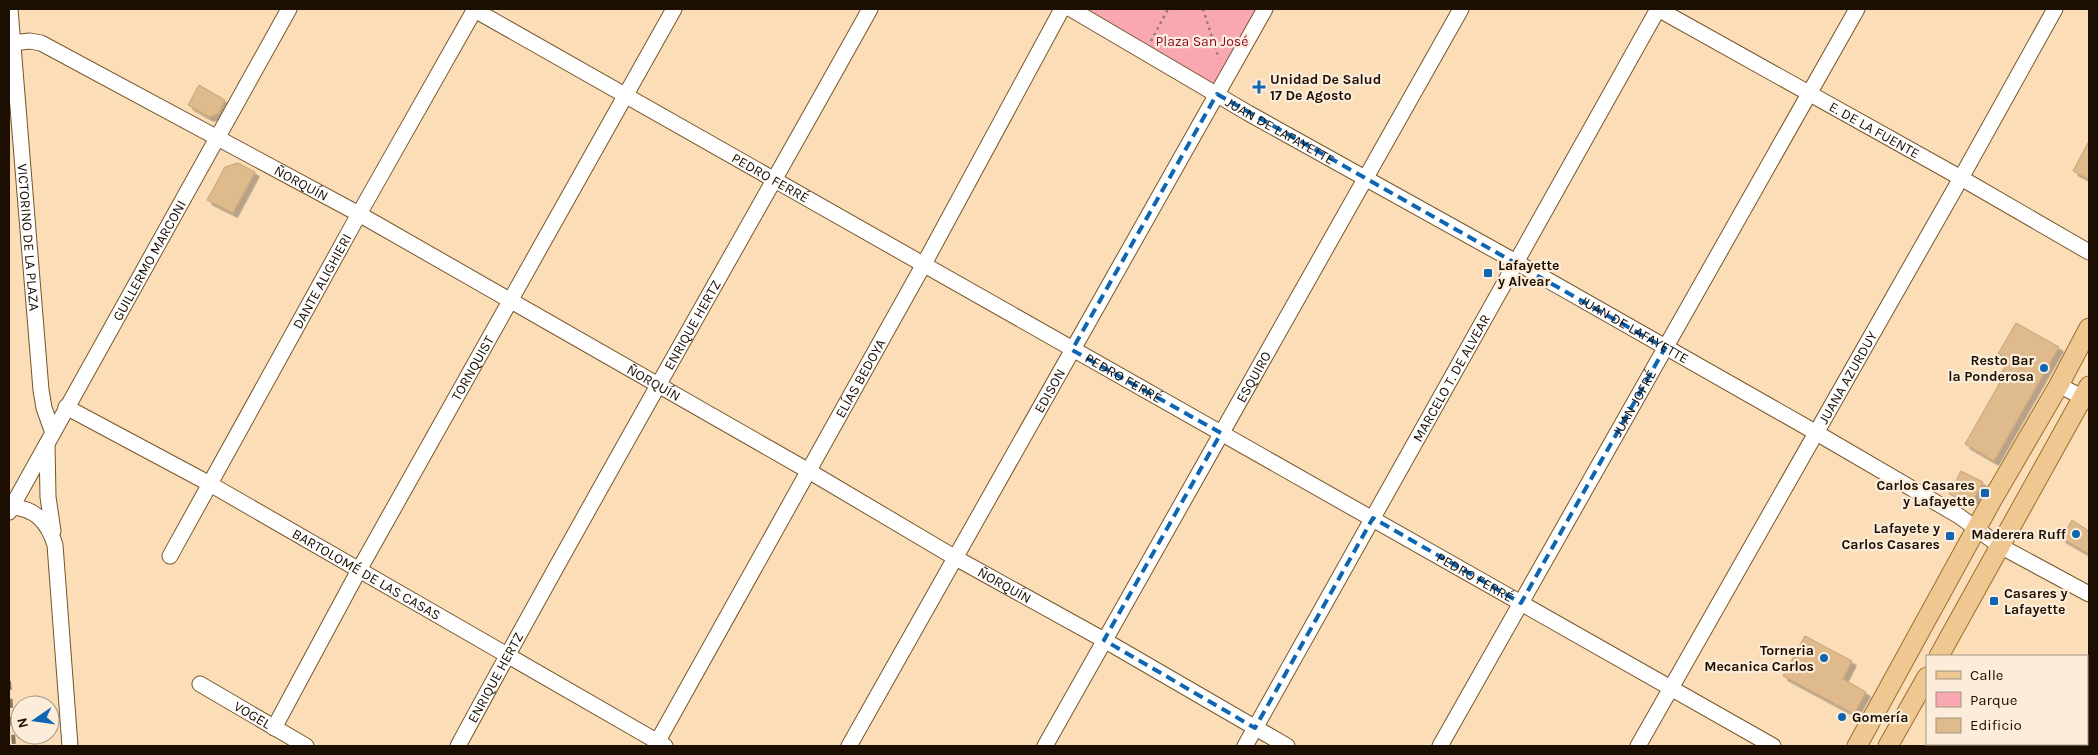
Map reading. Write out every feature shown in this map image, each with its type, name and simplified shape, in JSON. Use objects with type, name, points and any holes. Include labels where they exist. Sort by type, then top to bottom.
[{"type":"main road","points":[[1857,746],[2089,328]]},
{"type":"main road","points":[[1940,655],[2087,395]]},
{"type":"main road","points":[[1888,746],[1921,699],[1926,681]]},
{"type":"street","name":"VICTORINO DE LA PLAZA","points":[[10,9],[41,390],[50,438]]},
{"type":"street","name":"GUILLERMO MARCONI","points":[[10,509],[216,136],[289,9]]},
{"type":"street","name":"PEDRO FERRÉ","points":[[474,9],[1773,746]]},
{"type":"street","name":"DANTE ALIGHIERI","points":[[170,556],[474,9]]},
{"type":"street","name":"TORNQUIST","points":[[274,728],[359,570],[674,9]]},
{"type":"street","name":"ENRIQUE HERTZ","points":[[458,746],[657,386],[870,9]]},
{"type":"street","name":"ELÍAS BEDOYA","points":[[659,745],[807,470],[924,264],[1062,9]]},
{"type":"street","name":"JUAN DE LAFAYETTE","points":[[1071,9],[1217,94],[1815,432],[1977,528],[2000,546],[2089,594]]},
{"type":"street","name":"EDISON","points":[[849,746],[1265,9]]},
{"type":"street","name":"ESQUIRO","points":[[1045,746],[1461,9]]},
{"type":"street","name":"E. DE LA FUENTE","points":[[1658,9],[1961,178],[2089,252]]},
{"type":"street","name":"MARCELO T. DE ALVEAR","points":[[1245,746],[1658,9]]},
{"type":"street","name":"JUAN JOFRÉ","points":[[1440,746],[1857,9]]},
{"type":"street","name":"JUANA AZURDUY","points":[[1638,746],[2055,9]]},
{"type":"street","name":"ÑORQUÍN","points":[[12,43],[30,41],[41,43],[359,214],[807,470],[954,557],[1104,640],[1287,746]]},
{"type":"street","points":[[2059,385],[2087,395]]},
{"type":"street","name":"BARTOLOMÉ DE LAS CASAS","points":[[66,407],[210,484],[659,745]]},
{"type":"street","points":[[50,438],[48,497],[55,545],[70,746]]},
{"type":"street","points":[[10,509],[24,508],[30,510],[43,521],[51,532],[55,545]]},
{"type":"street","name":"VOGEL","points":[[200,684],[306,746]]},
{"type":"path","points":[[1145,52],[1168,9]]},
{"type":"path","points":[[1203,9],[1226,80]]},
{"type":"highlighted area","points":[[1217,94],[1665,348],[1521,603],[1373,518],[1255,728],[1104,640],[1221,433],[1072,350]]},
{"type":"green space","name":"Plaza San José","points":[[1090,9],[1258,9],[1214,84],[1089,11]]},
{"type":"building","points":[[199,85],[225,100],[218,114],[209,117],[188,105]]},
{"type":"building","points":[[2089,141],[2089,179],[2073,171]]},
{"type":"building","points":[[238,163],[255,172],[233,213],[207,200],[225,167]]},
{"type":"building","points":[[2016,323],[2059,347],[1994,461],[1965,444],[2002,379],[1999,378],[2008,360],[1998,354]]},
{"type":"building","points":[[1961,471],[1983,482],[1974,499],[1964,501],[1949,494]]},
{"type":"building","name":"Maderera Ruff","points":[[2072,520],[2089,531],[2089,554],[2061,538]]},
{"type":"building","points":[[1805,636],[1852,661],[1843,679],[1866,692],[1854,714],[1783,676]]},
{"type":"railway","points":[[9,681],[14,746]]},
{"type":"place","name":"Unidad De Salud 17 De Agosto","points":[[1259,87]]},
{"type":"place","name":"Lafayette y Alvear","points":[[1488,273]]},
{"type":"place","name":"Resto Bar la Ponderosa","points":[[2044,368]]},
{"type":"place","name":"Carlos Casares y Lafayette","points":[[1985,493]]},
{"type":"place","name":"Maderera Ruff","points":[[2076,534]]},
{"type":"place","name":"Lafayete y Carlos Casares","points":[[1950,536]]},
{"type":"place","name":"Casares y Lafayette","points":[[1994,601]]},
{"type":"place","name":"Torneria Mecanica Carlos","points":[[1824,658]]},
{"type":"place","name":"Gomería","points":[[1842,717]]}]
